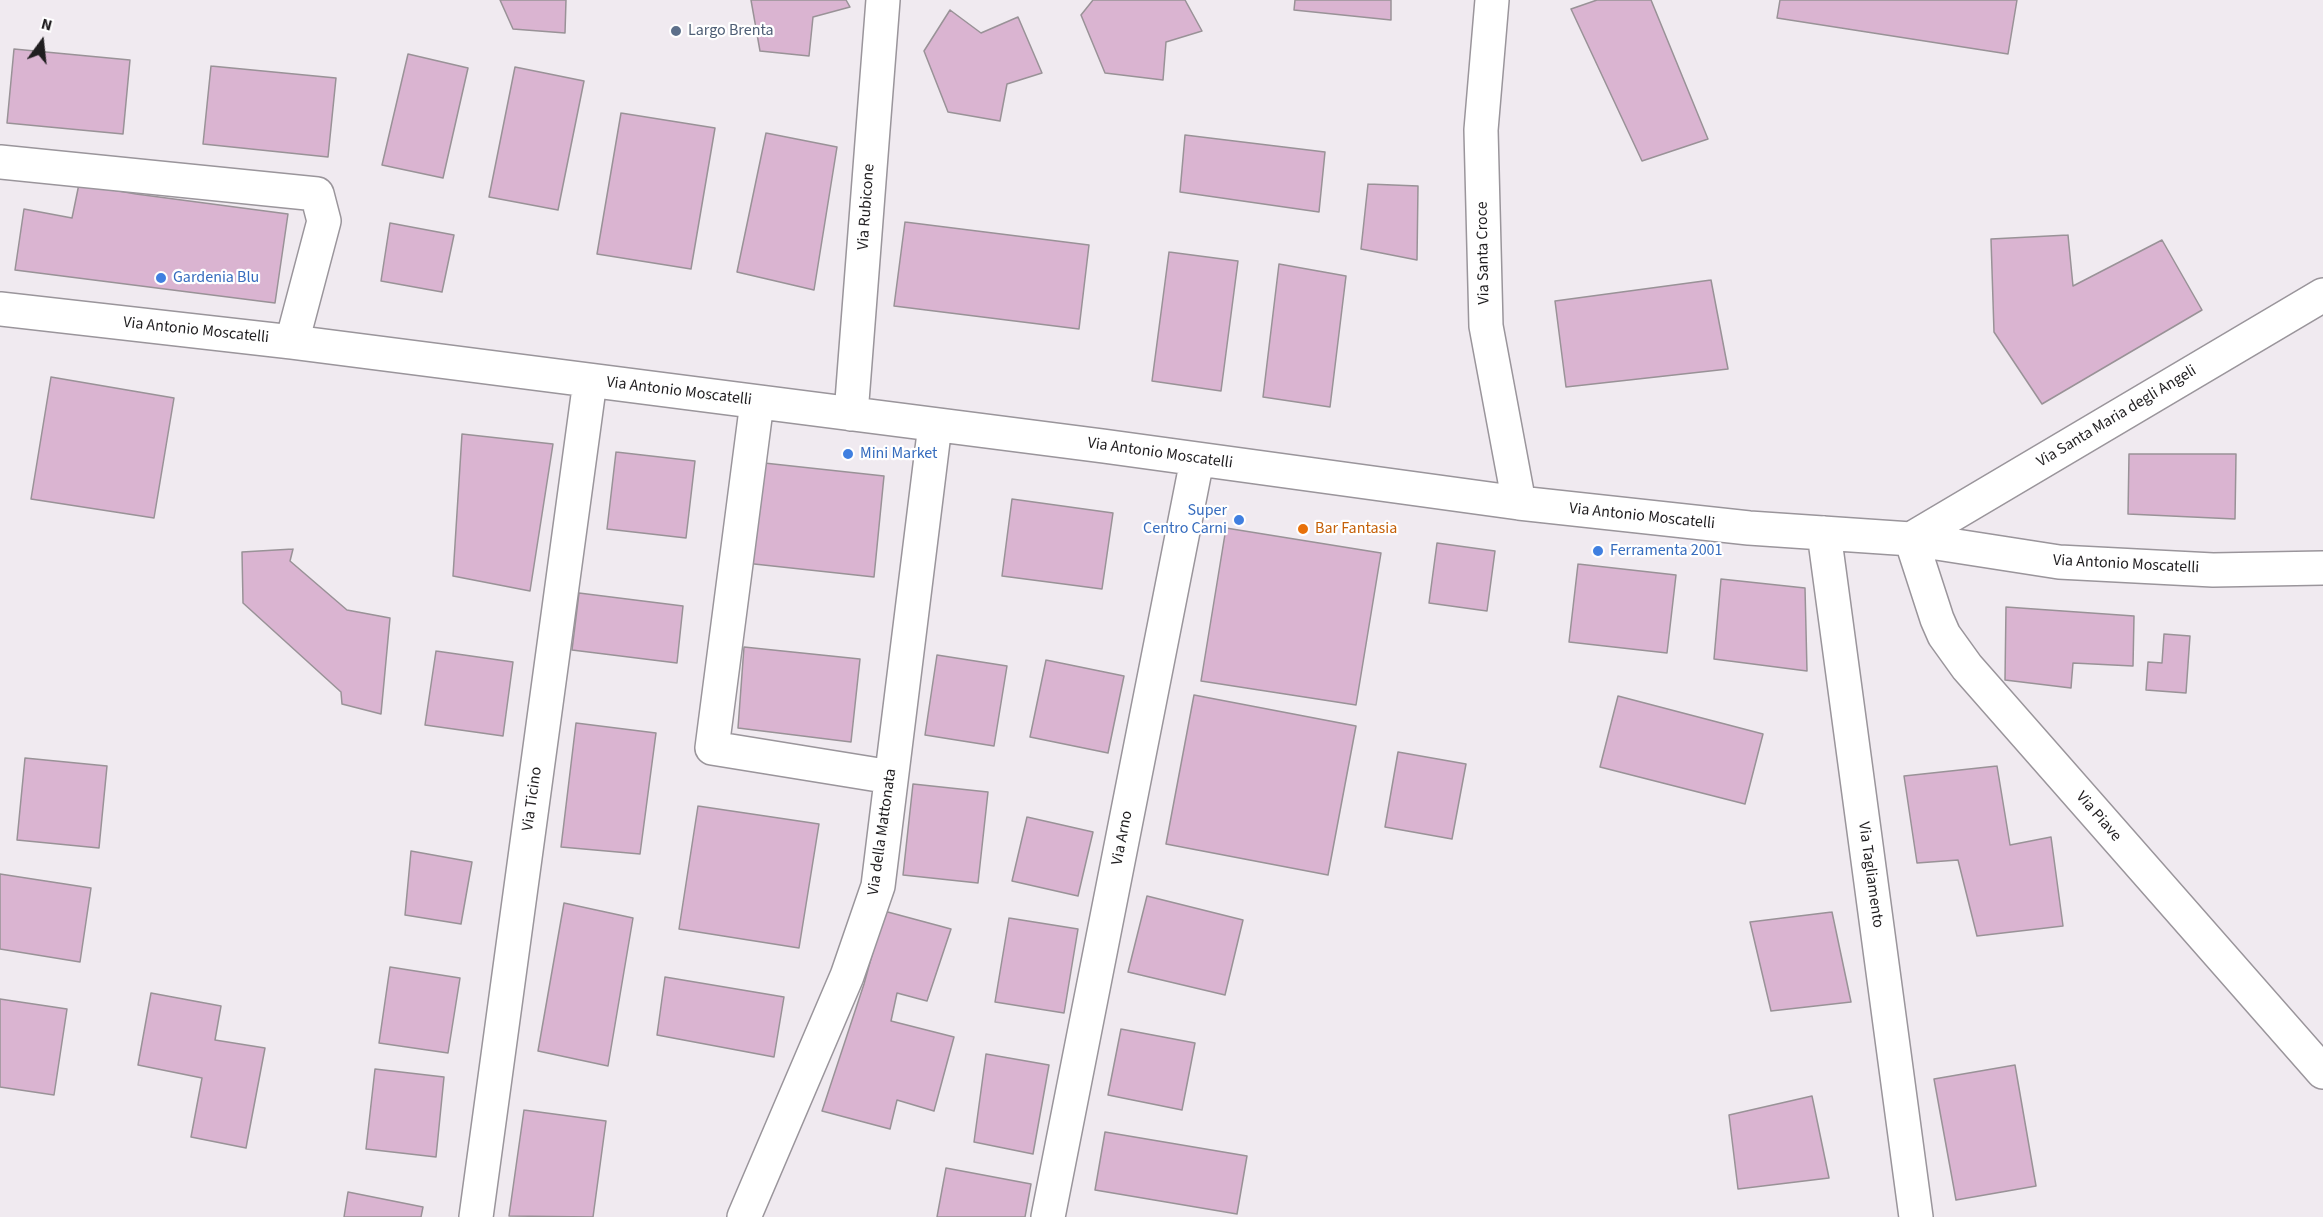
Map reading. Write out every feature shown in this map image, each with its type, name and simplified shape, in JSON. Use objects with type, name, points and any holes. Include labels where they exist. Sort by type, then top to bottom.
[{"type":"street","name":"Via Rubicone","points":[[851,414],[883,0]]},
{"type":"street","name":"Via Santa Croce","points":[[1492,0],[1481,130],[1485,326],[1519,503]]},
{"type":"street","points":[[0,162],[317,194],[324,221],[292,342]]},
{"type":"street","name":"Via Santa Maria degli Angeli","points":[[1911,539],[2323,295]]},
{"type":"street","name":"Via Antonio Moscatelli","points":[[0,309],[292,342],[935,424],[1519,503],[1749,528],[1911,539],[2023,557],[2099,565],[2213,570],[2323,568]]},
{"type":"street","name":"Via Ticino","points":[[476,1217],[590,381]]},
{"type":"street","points":[[756,402],[711,748],[891,777]]},
{"type":"street","name":"Via della Mattonata","points":[[744,1217],[847,976],[878,886],[935,424]]},
{"type":"street","name":"Via Arno","points":[[1048,1217],[1197,460]]},
{"type":"street","name":"Via Tagliamento","points":[[1824,533],[1916,1217]]},
{"type":"street","name":"Via Piave","points":[[1911,539],[1937,619],[1944,634],[1967,667],[2323,1072]]},
{"type":"building","points":[[500,0],[566,0],[565,33],[513,29]]},
{"type":"building","points":[[751,0],[846,0],[850,7],[813,17],[809,56],[760,51]]},
{"type":"building","points":[[1093,0],[1185,0],[1202,31],[1166,42],[1163,80],[1105,73],[1081,15]]},
{"type":"building","points":[[1295,0],[1391,0],[1391,20],[1294,10]]},
{"type":"building","points":[[1597,0],[1651,0],[1708,139],[1642,161],[1571,9]]},
{"type":"building","points":[[1780,0],[2017,0],[2008,54],[1777,18]]},
{"type":"building","points":[[950,10],[981,33],[1018,17],[1042,73],[1007,84],[1000,121],[948,112],[924,51]]},
{"type":"building","points":[[14,49],[130,60],[123,134],[7,123]]},
{"type":"building","points":[[408,54],[468,68],[443,178],[382,165]]},
{"type":"building","points":[[211,66],[336,78],[328,157],[203,144]]},
{"type":"building","points":[[515,67],[584,81],[558,210],[489,197]]},
{"type":"building","points":[[621,113],[715,128],[691,269],[597,254]]},
{"type":"building","points":[[766,133],[837,147],[814,290],[737,272]]},
{"type":"building","points":[[1185,135],[1325,152],[1319,212],[1180,192]]},
{"type":"building","points":[[79,184],[288,214],[275,303],[15,270],[24,209],[72,218]]},
{"type":"building","points":[[1368,184],[1418,186],[1417,260],[1361,249]]},
{"type":"building","points":[[905,222],[1089,245],[1079,329],[894,306]]},
{"type":"building","points":[[390,223],[454,235],[442,292],[381,281]]},
{"type":"building","points":[[2068,235],[2073,286],[2162,240],[2202,310],[2042,404],[1994,332],[1991,239]]},
{"type":"building","points":[[1169,252],[1238,261],[1221,391],[1152,381]]},
{"type":"building","points":[[1279,264],[1346,276],[1330,407],[1263,397]]},
{"type":"building","points":[[1711,280],[1728,369],[1566,387],[1555,301]]},
{"type":"building","points":[[51,377],[174,398],[154,518],[31,499]]},
{"type":"building","points":[[462,434],[553,444],[530,591],[453,576]]},
{"type":"building","points":[[616,452],[695,461],[686,538],[607,529]]},
{"type":"building","points":[[2129,454],[2236,454],[2235,519],[2128,514]]},
{"type":"building","points":[[755,462],[884,476],[874,577],[745,563]]},
{"type":"building","points":[[1012,499],[1113,513],[1102,589],[1002,576]]},
{"type":"building","points":[[1226,528],[1381,553],[1356,705],[1201,681]]},
{"type":"building","points":[[1437,543],[1495,551],[1487,611],[1429,603]]},
{"type":"building","points":[[293,549],[290,561],[347,610],[390,618],[381,714],[342,704],[341,692],[243,603],[242,552]]},
{"type":"building","points":[[1578,564],[1676,575],[1667,653],[1569,642]]},
{"type":"building","points":[[1721,579],[1805,588],[1807,671],[1714,659]]},
{"type":"building","points":[[579,593],[683,606],[677,663],[572,650]]},
{"type":"building","points":[[2006,607],[2134,616],[2133,666],[2073,663],[2071,688],[2005,680]]},
{"type":"building","points":[[2164,634],[2190,636],[2186,693],[2146,690],[2148,662],[2162,663]]},
{"type":"building","points":[[744,647],[860,659],[851,742],[738,728]]},
{"type":"building","points":[[436,651],[513,662],[503,736],[425,725]]},
{"type":"building","points":[[937,655],[1007,666],[994,746],[925,735]]},
{"type":"building","points":[[1046,660],[1124,676],[1108,753],[1030,737]]},
{"type":"building","points":[[1194,695],[1356,726],[1328,875],[1166,844]]},
{"type":"building","points":[[1618,696],[1763,734],[1745,804],[1600,767]]},
{"type":"building","points":[[576,723],[656,733],[640,854],[561,847]]},
{"type":"building","points":[[1398,752],[1466,764],[1452,839],[1385,827]]},
{"type":"building","points":[[25,758],[107,766],[99,848],[17,840]]},
{"type":"building","points":[[1997,766],[2010,845],[2051,837],[2063,926],[1977,936],[1958,860],[1917,863],[1904,776]]},
{"type":"building","points":[[913,784],[988,792],[978,883],[903,875]]},
{"type":"building","points":[[698,806],[819,824],[799,948],[679,929]]},
{"type":"building","points":[[1027,817],[1093,832],[1078,896],[1012,881]]},
{"type":"building","points":[[411,851],[472,862],[461,924],[405,915]]},
{"type":"building","points":[[0,874],[91,888],[80,962],[0,949]]},
{"type":"building","points":[[1147,896],[1243,920],[1225,995],[1128,972]]},
{"type":"building","points":[[564,903],[633,918],[608,1066],[538,1051]]},
{"type":"building","points":[[884,911],[951,929],[927,1001],[897,993],[891,1021],[954,1037],[934,1111],[897,1100],[890,1129],[822,1111],[864,984]]},
{"type":"building","points":[[1832,912],[1851,1002],[1771,1011],[1750,922]]},
{"type":"building","points":[[1009,918],[1078,929],[1064,1013],[995,1002]]},
{"type":"building","points":[[390,967],[460,978],[448,1053],[379,1043]]},
{"type":"building","points":[[665,977],[784,997],[774,1057],[657,1035]]},
{"type":"building","points":[[151,993],[221,1006],[215,1040],[265,1048],[246,1148],[191,1137],[202,1078],[138,1065]]},
{"type":"building","points":[[0,999],[67,1009],[54,1095],[0,1087]]},
{"type":"building","points":[[1121,1029],[1195,1043],[1182,1110],[1108,1095]]},
{"type":"building","points":[[986,1054],[1049,1065],[1033,1154],[974,1142]]},
{"type":"building","points":[[2015,1065],[2036,1186],[1956,1200],[1934,1079]]},
{"type":"building","points":[[375,1069],[444,1077],[436,1157],[366,1149]]},
{"type":"building","points":[[1812,1096],[1829,1178],[1738,1189],[1729,1115]]},
{"type":"building","points":[[524,1110],[606,1121],[593,1217],[509,1216]]},
{"type":"building","points":[[1105,1132],[1247,1156],[1237,1214],[1095,1190]]},
{"type":"building","points":[[946,1168],[1031,1184],[1025,1217],[937,1217]]},
{"type":"building","points":[[348,1192],[423,1207],[421,1217],[344,1217]]},
{"type":"place","name":"Largo Brenta","points":[[676,31]]},
{"type":"place","name":"Gardenia Blu","points":[[161,278]]},
{"type":"place","name":"Mini Market","points":[[848,454]]},
{"type":"place","name":"Super Centro Carni","points":[[1239,520]]},
{"type":"place","name":"Bar Fantasia","points":[[1303,529]]},
{"type":"place","name":"Ferramenta 2001","points":[[1598,551]]}]
